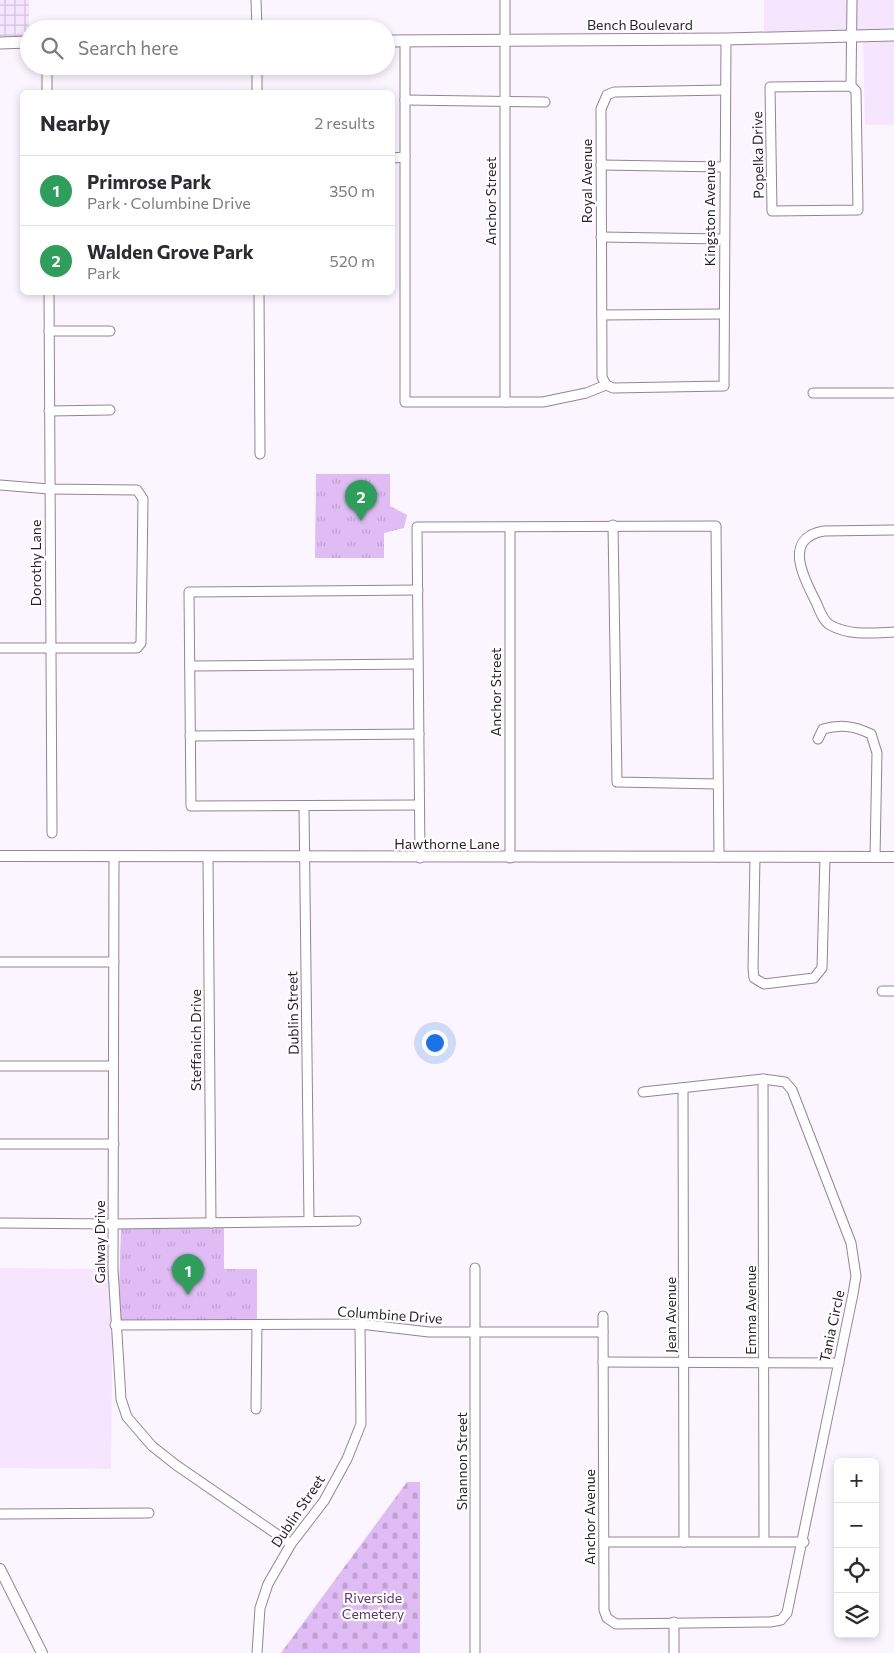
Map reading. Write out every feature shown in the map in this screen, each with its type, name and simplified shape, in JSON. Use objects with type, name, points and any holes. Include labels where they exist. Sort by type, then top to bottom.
[{"type":"main road","name":"Bench Boulevard","points":[[395,41],[726,39],[894,35]]},
{"type":"main road","points":[[0,43],[20,42]]},
{"type":"street","points":[[256,0],[257,20]]},
{"type":"street","name":"Anchor Street","points":[[505,0],[505,402]]},
{"type":"street","name":"Popelka Drive","points":[[851,86],[770,87],[772,211],[858,210],[856,91],[851,86],[852,0]]},
{"type":"street","name":"Kingston Avenue","points":[[606,385],[614,388],[724,386],[723,239],[726,39]]},
{"type":"street","points":[[405,41],[405,402],[543,402],[586,393],[606,385]]},
{"type":"street","points":[[47,75],[47,90]]},
{"type":"street","points":[[257,75],[257,90]]},
{"type":"street","name":"Royal Avenue","points":[[606,385],[602,377],[601,109],[607,95],[614,92],[725,90]]},
{"type":"street","points":[[405,100],[545,102]]},
{"type":"street","points":[[395,158],[405,157]]},
{"type":"street","points":[[601,165],[724,167]]},
{"type":"street","points":[[601,237],[723,239]]},
{"type":"street","name":"Dorothy Lane","points":[[49,295],[52,833]]},
{"type":"street","points":[[259,295],[260,454]]},
{"type":"street","points":[[602,315],[724,314]]},
{"type":"street","points":[[49,331],[110,331]]},
{"type":"street","points":[[813,393],[894,393]]},
{"type":"street","points":[[50,411],[110,410]]},
{"type":"street","points":[[0,485],[49,489],[137,490],[143,498],[141,643],[137,648],[0,648]]},
{"type":"street","points":[[420,858],[417,527],[510,526],[716,526],[719,857]]},
{"type":"street","name":"Anchor Street","points":[[510,526],[510,858]]},
{"type":"street","points":[[613,526],[618,782],[717,784]]},
{"type":"street","points":[[894,530],[814,532],[806,538],[800,548],[801,573],[827,624],[849,633],[894,632]]},
{"type":"street","points":[[418,590],[189,592],[191,806],[419,805]]},
{"type":"street","points":[[190,666],[418,664]]},
{"type":"street","points":[[818,739],[823,729],[839,725],[856,727],[870,734],[877,753],[875,857]]},
{"type":"street","points":[[190,736],[419,734]]},
{"type":"street","name":"Dublin Street","points":[[304,806],[309,1221]]},
{"type":"street","name":"Hawthorne Lane","points":[[0,856],[420,858],[894,857]]},
{"type":"street","name":"Galway Drive","points":[[114,857],[115,1325],[120,1399],[127,1417],[152,1446],[176,1466],[291,1544]]},
{"type":"street","name":"Steffanich Drive","points":[[208,857],[211,1223]]},
{"type":"street","points":[[755,857],[754,978],[764,984],[814,978],[822,968],[825,857]]},
{"type":"street","points":[[0,962],[114,962]]},
{"type":"street","points":[[882,991],[894,991]]},
{"type":"street","points":[[0,1066],[113,1066]]},
{"type":"street","name":"Tania Circle","points":[[642,1092],[763,1079],[785,1082],[792,1090],[851,1242],[856,1276],[804,1542],[787,1613],[781,1620],[770,1622],[674,1622]]},
{"type":"street","name":"Emma Avenue","points":[[763,1079],[764,1541]]},
{"type":"street","name":"Jean Avenue","points":[[683,1088],[684,1542]]},
{"type":"street","points":[[0,1144],[114,1144]]},
{"type":"street","points":[[0,1223],[114,1224],[356,1221]]},
{"type":"street","name":"Shannon Street","points":[[474,1268],[476,1333],[475,1653]]},
{"type":"street","name":"Anchor Avenue","points":[[603,1316],[604,1610],[607,1618],[616,1624],[674,1622]]},
{"type":"street","name":"Dublin Street","points":[[258,1653],[260,1608],[268,1584],[291,1544],[324,1501],[347,1459],[361,1424],[360,1324]]},
{"type":"street","name":"Columbine Drive","points":[[115,1325],[360,1324],[429,1332],[603,1332]]},
{"type":"street","points":[[256,1409],[257,1325]]},
{"type":"street","points":[[603,1362],[838,1363]]},
{"type":"street","points":[[0,1514],[149,1513]]},
{"type":"street","points":[[604,1542],[804,1542]]},
{"type":"street","points":[[0,1568],[42,1653]]},
{"type":"street","points":[[674,1622],[674,1653]]},
{"type":"shaded area","points":[[0,0],[29,0],[29,20],[20,20],[20,42],[0,43]]},
{"type":"shaded area","points":[[764,0],[894,0],[894,125],[865,125],[863,35],[764,38]]},
{"type":"shaded area","points":[[0,1268],[113,1269],[111,1469],[0,1468]]},
{"type":"green space","points":[[316,474],[390,474],[390,506],[407,515],[404,528],[384,533],[384,558],[315,558]]},
{"type":"green space","points":[[121,1227],[224,1227],[224,1269],[257,1269],[257,1320],[118,1322]]},
{"type":"green space","name":"Riverside Cemetery","points":[[407,1482],[420,1482],[420,1653],[281,1653]]},
{"type":"place","name":"Walden Grove Park","points":[[361,521]]},
{"type":"place","name":"Primrose Park","points":[[188,1295]]}]
